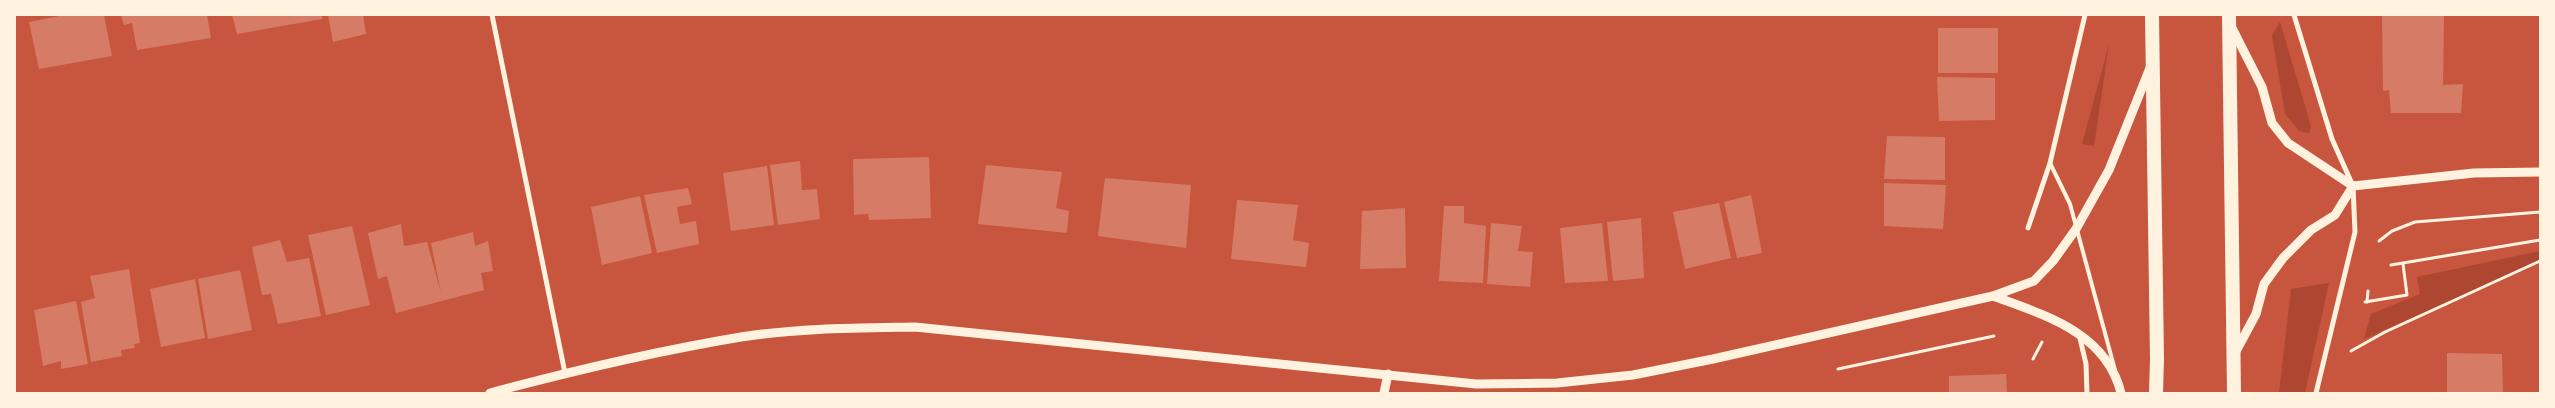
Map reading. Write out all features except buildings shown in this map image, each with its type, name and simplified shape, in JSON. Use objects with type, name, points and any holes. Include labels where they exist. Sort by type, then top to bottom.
[{"type":"highway","points":[[2152,15],[2158,359],[2156,393]]},
{"type":"highway","points":[[2229,19],[2234,393]]},
{"type":"street","points":[[492,15],[565,373]]},
{"type":"street","points":[[2028,228],[2050,163],[2085,15]]},
{"type":"street","points":[[2294,15],[2332,139],[2353,186],[2355,232],[2316,393]]},
{"type":"street","points":[[2229,19],[2262,87],[2272,122],[2288,143],[2353,186],[2474,173],[2540,172]]},
{"type":"street","points":[[490,393],[565,373],[742,337],[835,328],[915,327],[1476,384],[1557,383],[1633,375],[1713,359],[1993,296],[2034,281],[2053,261],[2076,229],[2109,170],[2152,63]]},
{"type":"street","points":[[2233,356],[2256,314],[2264,284],[2283,258],[2311,230],[2334,215],[2353,186]]},
{"type":"street","points":[[1993,296],[2055,319],[2078,331],[2101,356],[2118,379],[2121,393]]},
{"type":"street","points":[[2078,331],[2086,364],[2087,393]]},
{"type":"street","points":[[1384,393],[1388,374]]},
{"type":"lane","points":[[2050,163],[2070,204],[2118,379]]},
{"type":"path","points":[[2372,247],[2392,231],[2415,222],[2540,212]]},
{"type":"path","points":[[2391,265],[2540,240]]},
{"type":"path","points":[[2326,355],[2349,352],[2385,332],[2540,262]]},
{"type":"path","points":[[2382,298],[2407,294],[2403,264]]},
{"type":"path","points":[[2367,302],[2369,283]]},
{"type":"path","points":[[1838,369],[1994,336]]},
{"type":"shaded area","points":[[2280,22],[2311,126],[2309,133],[2299,131],[2285,114],[2272,35]]},
{"type":"shaded area","points":[[2109,44],[2094,146],[2082,144]]},
{"type":"shaded area","points":[[2540,251],[2540,261],[2364,339],[2371,314],[2420,294],[2417,277]]},
{"type":"shaded area","points":[[2329,283],[2305,393],[2279,393],[2291,289]]}]
